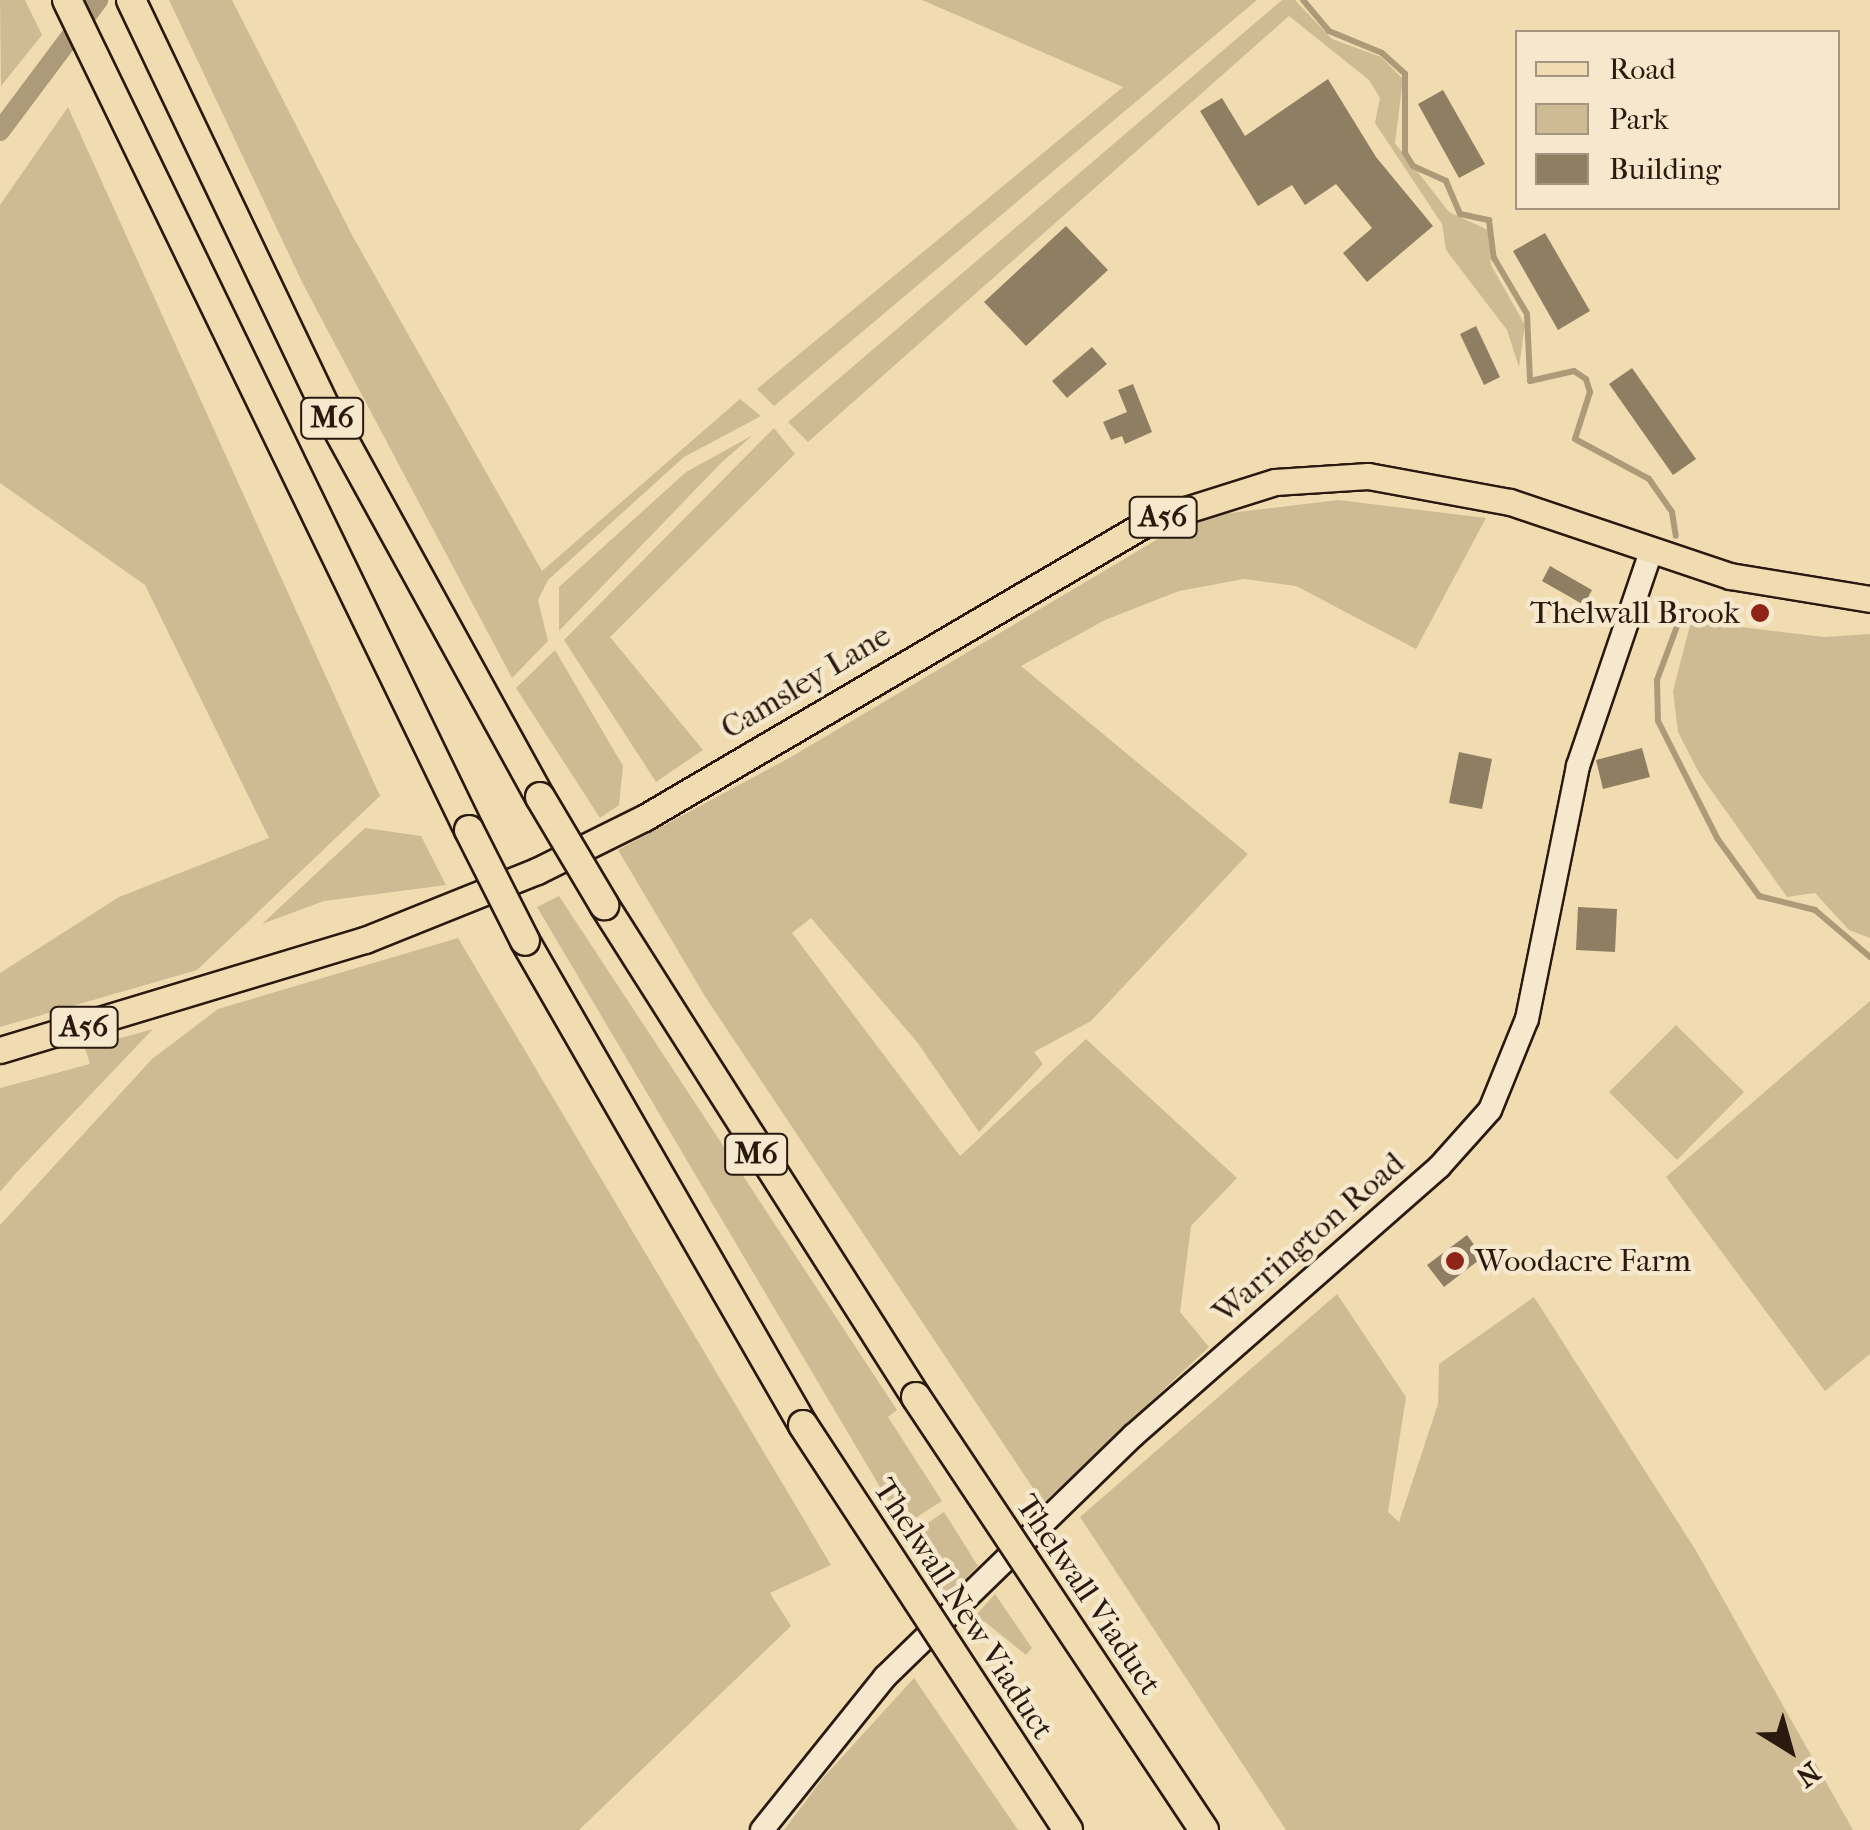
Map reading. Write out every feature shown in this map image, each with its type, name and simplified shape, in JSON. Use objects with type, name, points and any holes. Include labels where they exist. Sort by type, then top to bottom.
[{"type":"highway","name":"Thelwall New Viaduct","points":[[67,0],[525,941],[803,1425],[1068,1830]]},
{"type":"highway","name":"Thelwall Viaduct","points":[[131,0],[326,408],[540,797],[604,905],[916,1398],[1204,1830]]},
{"type":"main road","name":"Camsley Lane","points":[[0,1050],[245,979],[538,872],[1148,522],[1275,482],[1368,476],[1510,502],[1651,551]]},
{"type":"main road","name":"A56","points":[[1651,551],[1775,587],[1870,599]]},
{"type":"street","name":"Warrington Road","points":[[762,1830],[886,1677],[1134,1435],[1452,1154],[1490,1110],[1527,1019],[1578,766],[1651,551]]},
{"type":"green space","points":[[0,0],[25,0],[42,35],[1,86]]},
{"type":"green space","points":[[169,0],[232,0],[352,235],[542,571],[740,399],[761,416],[684,457],[548,580],[538,600],[548,641],[512,678],[303,284]]},
{"type":"green space","points":[[922,0],[1257,0],[774,406],[757,389],[1123,87]]},
{"type":"green space","points":[[1282,0],[1295,0],[1332,39],[1381,57],[1403,79],[1395,143],[1449,212],[1488,230],[1491,265],[1525,325],[1519,367],[1507,330],[1446,250],[1442,224],[1375,123],[1380,98],[1369,80],[1289,16],[808,442],[788,422]]},
{"type":"green space","points":[[68,107],[380,796],[197,970],[0,1027],[0,973],[119,897],[269,838],[145,585],[0,483],[0,205]]},
{"type":"green space","points":[[774,428],[795,454],[610,637],[703,750],[656,782],[564,640]]},
{"type":"green space","points":[[753,435],[721,463],[559,631],[559,587],[686,472]]},
{"type":"green space","points":[[1338,500],[1486,518],[1416,649],[1296,586],[1244,579],[1179,591],[1105,620],[1021,666],[1248,854],[1091,1021],[1034,1052],[1043,1064],[979,1132],[917,1042],[811,918],[792,933],[960,1156],[1086,1039],[1237,1178],[1191,1226],[1180,1312],[1209,1347],[1043,1503],[706,998],[618,850],[791,757],[1158,539],[1221,514]]},
{"type":"green space","points":[[1691,621],[1824,637],[1870,634],[1870,938],[1849,930],[1815,893],[1787,897],[1699,773],[1678,732],[1673,691]]},
{"type":"green space","points":[[555,650],[623,766],[619,805],[600,818],[516,688]]},
{"type":"green space","points":[[365,828],[421,836],[446,885],[324,901],[262,924]]},
{"type":"green space","points":[[559,896],[897,1410],[888,1417],[942,1501],[903,1526],[537,907]]},
{"type":"green space","points":[[458,938],[831,1565],[770,1593],[791,1626],[579,1830],[0,1830],[0,1225],[152,1059],[218,1009]]},
{"type":"green space","points":[[1870,1001],[1870,1354],[1825,1391],[1666,1177]]},
{"type":"green space","points":[[1676,1025],[1744,1092],[1677,1160],[1609,1092]]},
{"type":"green space","points":[[153,1029],[0,1192],[0,1088],[90,1064],[85,1048]]},
{"type":"green space","points":[[1337,1294],[1406,1397],[1388,1512],[1399,1522],[1438,1404],[1439,1364],[1534,1297],[1695,1549],[1853,1830],[1286,1830],[1080,1517]]},
{"type":"green space","points":[[944,1512],[978,1566],[946,1599],[906,1538]]},
{"type":"green space","points":[[995,1594],[1032,1648],[1026,1655],[984,1621],[971,1636],[965,1627]]},
{"type":"green space","points":[[914,1678],[1018,1830],[784,1830],[823,1778]]},
{"type":"building","points":[[1328,79],[1376,157],[1433,226],[1367,282],[1343,253],[1372,228],[1336,184],[1305,205],[1292,185],[1258,206],[1200,111],[1222,98],[1245,136]]},
{"type":"building","points":[[1443,90],[1485,164],[1459,178],[1418,104]]},
{"type":"building","points":[[1066,226],[1108,270],[1026,346],[984,302]]},
{"type":"building","points":[[1545,233],[1590,311],[1558,330],[1513,251]]},
{"type":"building","points":[[1476,326],[1500,377],[1484,385],[1460,334]]},
{"type":"building","points":[[1092,347],[1107,364],[1067,398],[1052,381]]},
{"type":"building","points":[[1632,368],[1696,459],[1673,475],[1609,384]]},
{"type":"building","points":[[1133,384],[1152,432],[1125,444],[1122,436],[1111,440],[1103,422],[1127,412],[1118,390]]},
{"type":"building","points":[[1550,566],[1592,590],[1584,605],[1542,581]]},
{"type":"building","points":[[1642,748],[1650,777],[1603,789],[1596,760]]},
{"type":"building","points":[[1459,752],[1492,759],[1482,809],[1449,803]]},
{"type":"building","points":[[1578,907],[1617,909],[1615,952],[1576,950]]},
{"type":"building","name":"Woodacre Farm","points":[[1467,1235],[1483,1257],[1444,1287],[1427,1265]]},
{"type":"waterway","points":[[0,131],[98,0]]},
{"type":"waterway","points":[[1303,0],[1329,31],[1382,53],[1405,74],[1405,153],[1413,166],[1446,181],[1460,214],[1489,220],[1494,258],[1527,314],[1530,381],[1574,371],[1586,379],[1590,392],[1575,439],[1649,479],[1672,512],[1676,536]]},
{"type":"waterway","name":"Thelwall Brook","points":[[1682,613],[1657,680],[1658,721],[1717,838],[1759,896],[1815,910],[1870,957]]},
{"type":"place","name":"Thelwall Brook","points":[[1760,613]]},
{"type":"place","name":"Woodacre Farm","points":[[1455,1261]]}]
